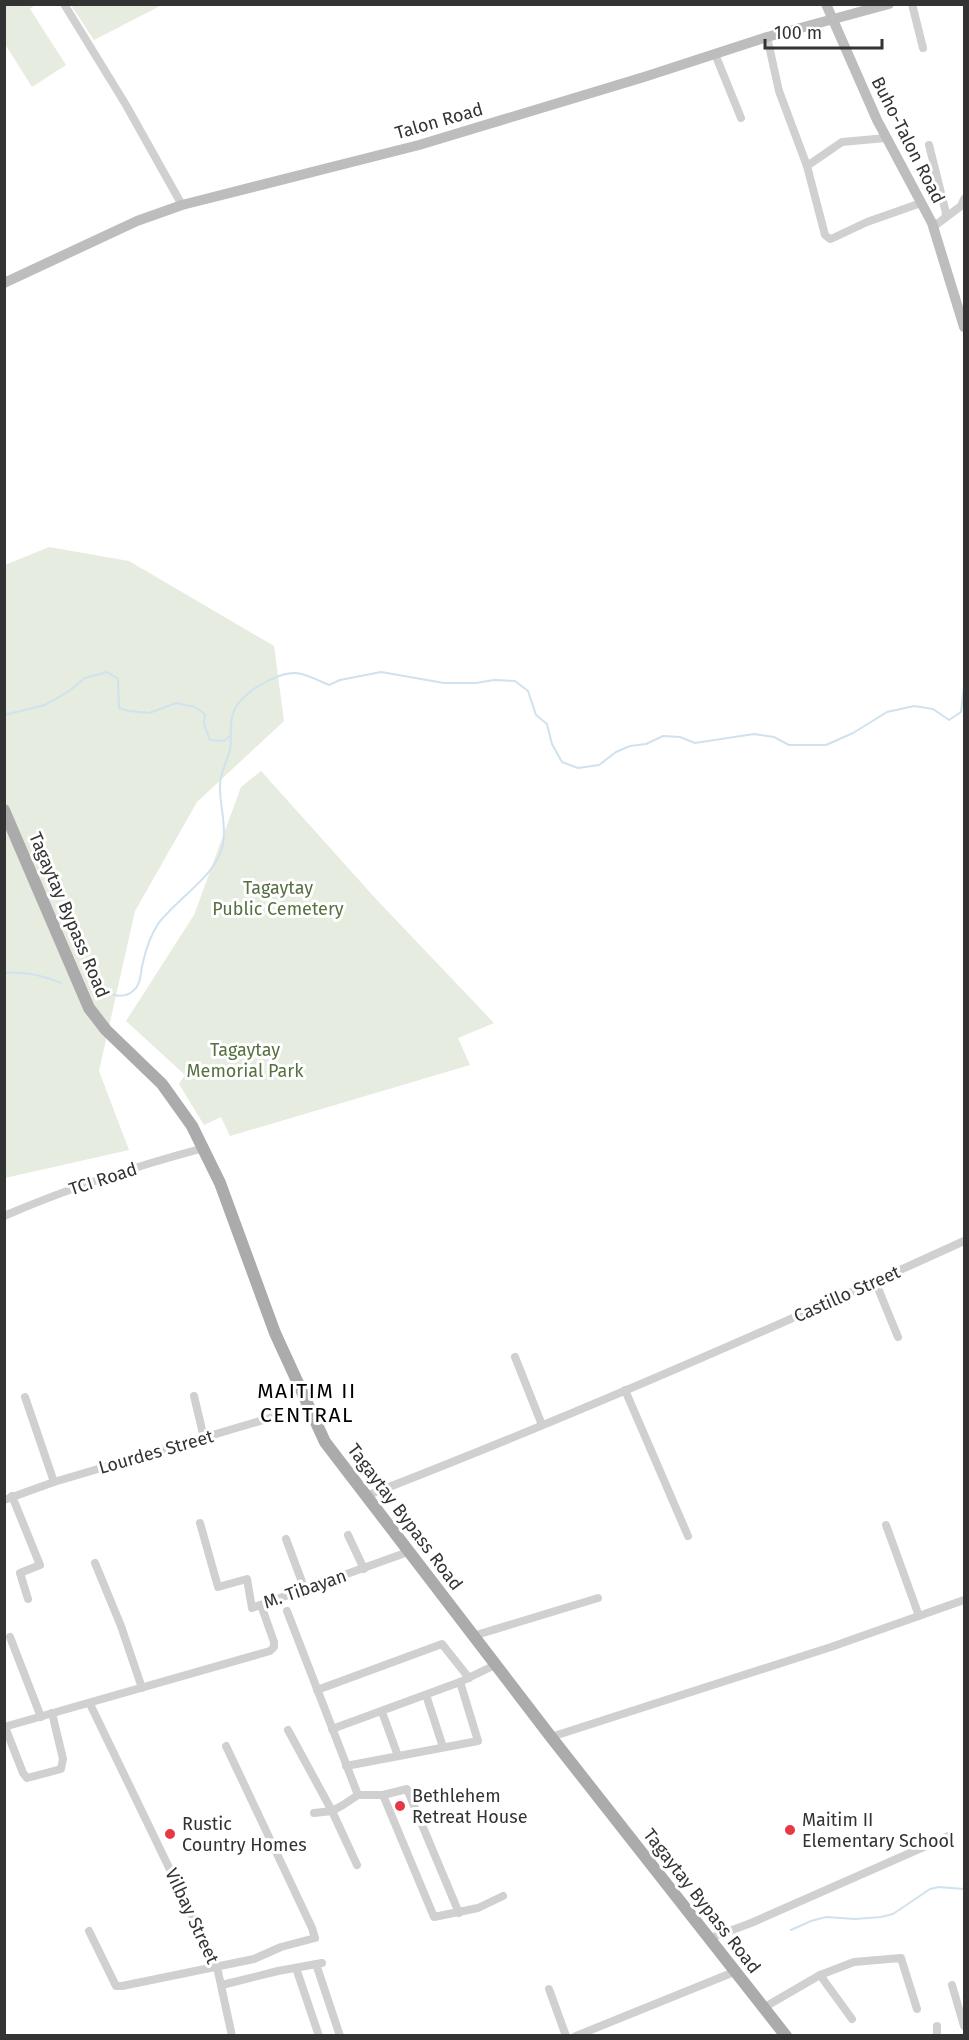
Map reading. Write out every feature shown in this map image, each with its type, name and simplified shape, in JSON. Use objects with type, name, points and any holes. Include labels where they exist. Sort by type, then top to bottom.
[{"type":"main road","name":"Tagaytay Bypass Road","points":[[4,810],[83,996],[95,1017],[162,1084],[182,1111],[204,1148],[223,1192],[275,1334],[325,1442],[472,1636],[786,2036]]},
{"type":"street","points":[[64,4],[126,105],[182,205]]},
{"type":"street","name":"Buho-Talon Road","points":[[826,4],[886,138],[933,227],[964,327]]},
{"type":"street","name":"Talon Road","points":[[4,283],[137,221],[182,205],[419,145],[767,37],[889,4]]},
{"type":"street","points":[[912,4],[923,48]]},
{"type":"street","points":[[767,37],[779,91],[807,166],[825,235],[830,239],[867,222],[921,203]]},
{"type":"street","points":[[715,54],[741,118]]},
{"type":"street","points":[[807,166],[843,142],[886,138]]},
{"type":"street","points":[[929,145],[946,213],[945,218]]},
{"type":"street","points":[[933,227],[961,206],[964,199]]},
{"type":"street","name":"TCI Road","points":[[4,1216],[59,1194],[172,1156],[204,1148]]},
{"type":"street","name":"Castillo Street","points":[[366,1496],[542,1425],[828,1304],[964,1241]]},
{"type":"street","points":[[875,1281],[898,1337]]},
{"type":"street","points":[[516,1357],[542,1425]]},
{"type":"street","points":[[625,1390],[688,1536]]},
{"type":"street","points":[[194,1396],[204,1438]]},
{"type":"street","points":[[25,1397],[54,1482]]},
{"type":"street","name":"Lourdes Street","points":[[8,1498],[54,1482],[308,1407]]},
{"type":"street","points":[[8,1498],[40,1565],[20,1573],[28,1599]]},
{"type":"street","name":"M. Tibayan","points":[[200,1523],[218,1587],[247,1579],[252,1608],[408,1552]]},
{"type":"street","points":[[886,1525],[919,1616]]},
{"type":"street","points":[[348,1535],[364,1569]]},
{"type":"street","points":[[286,1539],[305,1590]]},
{"type":"street","points":[[94,1563],[121,1626],[142,1688]]},
{"type":"street","points":[[472,1636],[598,1598]]},
{"type":"street","points":[[551,1737],[831,1647],[964,1600]]},
{"type":"street","points":[[52,1713],[63,1759],[61,1769],[27,1778],[5,1727],[52,1713],[90,1704],[270,1651],[274,1647],[274,1642],[261,1605]]},
{"type":"street","points":[[287,1611],[358,1795]]},
{"type":"street","points":[[10,1637],[41,1717]]},
{"type":"street","points":[[317,1690],[442,1644],[469,1678]]},
{"type":"street","points":[[332,1729],[460,1682],[495,1665]]},
{"type":"street","points":[[346,1766],[478,1742],[460,1682]]},
{"type":"street","points":[[426,1695],[443,1748]]},
{"type":"street","name":"Vilbay Street","points":[[90,1704],[217,1967],[232,2036]]},
{"type":"street","points":[[382,1712],[398,1756]]},
{"type":"street","points":[[288,1730],[332,1811],[357,1865]]},
{"type":"street","points":[[88,1931],[116,1986],[254,1959],[281,1947],[315,1938],[226,1746]]},
{"type":"street","points":[[314,1813],[332,1811],[358,1795],[383,1795],[407,1789],[459,1913]]},
{"type":"street","points":[[383,1795],[434,1917],[478,1908],[502,1896]]},
{"type":"street","points":[[708,1939],[951,1835]]},
{"type":"street","points":[[763,2008],[820,1975],[854,1962],[901,1958],[917,2009]]},
{"type":"street","points":[[222,1985],[319,1963],[340,2036]]},
{"type":"street","points":[[296,1968],[319,2036]]},
{"type":"street","points":[[576,2036],[734,1972]]},
{"type":"street","points":[[820,1975],[852,2019]]},
{"type":"street","points":[[952,1985],[964,2026]]},
{"type":"street","points":[[549,1989],[566,2036]]},
{"type":"street","points":[[937,2026],[937,2036]]},
{"type":"green space","points":[[5,4],[35,5],[30,9],[66,65],[32,87],[5,44]]},
{"type":"green space","points":[[71,5],[162,5],[94,40]]},
{"type":"green space","points":[[49,547],[129,561],[274,646],[284,721],[197,802],[135,911],[99,1071],[129,1150],[5,1178],[5,565]]},
{"type":"green space","name":"Tagaytay Public Cemetery","points":[[261,771],[376,899],[494,1023],[458,1038],[470,1065],[230,1136],[221,1117],[204,1125],[179,1084],[185,1075],[126,1021],[194,915],[241,787]]},
{"type":"waterway","points":[[4,715],[45,705],[69,691],[85,678],[107,672],[118,679],[119,708],[149,713],[176,703],[195,707],[205,714],[204,724],[210,740],[224,741],[231,735]]},
{"type":"waterway","points":[[92,984],[107,992],[123,996],[136,988],[147,947],[158,924],[205,876],[220,855],[224,837],[220,781],[230,750],[233,714],[236,706],[250,692],[278,677],[299,673],[329,685],[340,680],[381,672],[444,683],[515,681],[528,691],[536,715],[547,724],[552,744],[562,762],[578,768],[599,765],[616,752],[630,746],[646,744],[663,736],[680,737],[695,743],[754,734],[774,737],[789,745],[826,745],[853,733],[887,712],[914,706],[933,709],[949,720],[961,712],[964,687]]},
{"type":"waterway","points":[[4,973],[33,974],[61,983]]},
{"type":"waterway","points":[[791,1930],[826,1917],[855,1919],[881,1917],[893,1914],[930,1889],[939,1887],[964,1889]]},
{"type":"place","name":"Bethlehem Retreat House","points":[[400,1806]]},
{"type":"place","name":"Maitim II Elementary School","points":[[790,1830]]},
{"type":"place","name":"Rustic Country Homes","points":[[170,1834]]},
{"type":"district","name":"MAITIM II CENTRAL","points":[[307,1403]]},
{"type":"park label","name":"Tagaytay Memorial Park","points":[[245,1060]]}]
